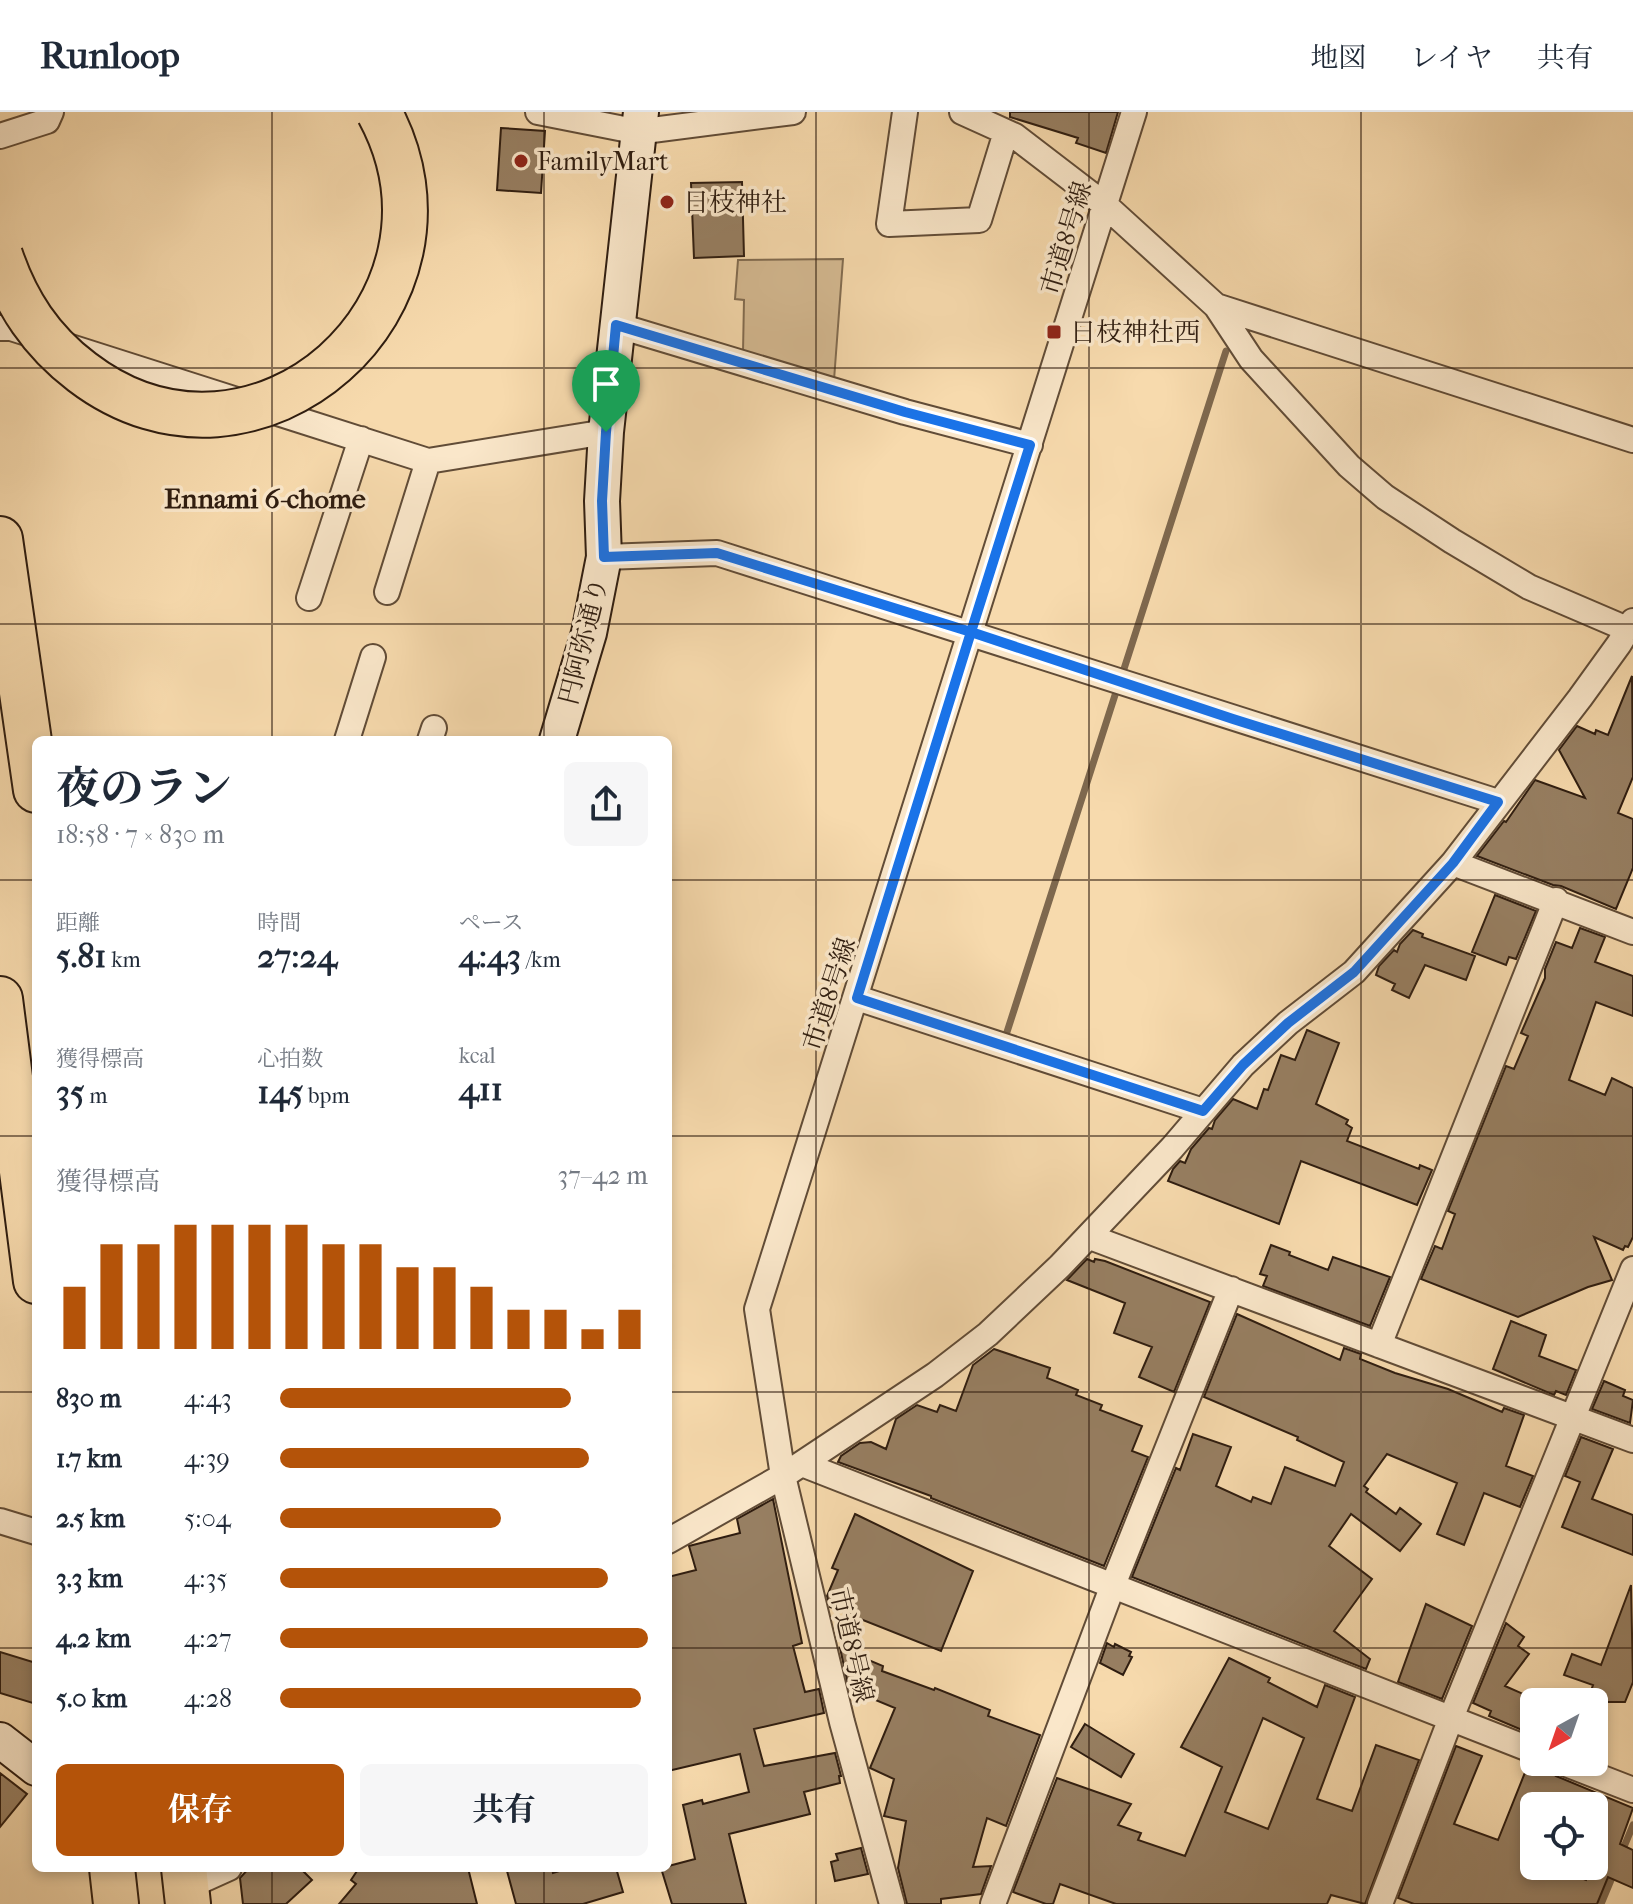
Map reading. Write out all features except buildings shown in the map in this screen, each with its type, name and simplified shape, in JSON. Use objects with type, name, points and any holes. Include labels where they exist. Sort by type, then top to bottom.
[{"type":"highway","points":[[0,255],[22,308],[41,335],[75,367],[113,393],[145,407],[180,415],[218,415],[270,403],[309,383],[337,363],[365,333],[392,286],[402,251],[405,195],[394,142],[379,112]]},
{"type":"highway","points":[[0,539],[41,736]]},
{"type":"highway","points":[[0,999],[8,1126],[32,1259]]},
{"type":"highway","points":[[112,1872],[116,1904]]},
{"type":"street","points":[[0,136],[47,121],[51,112]]},
{"type":"street","points":[[538,112],[640,121],[793,112]]},
{"type":"street","points":[[905,112],[889,224],[979,220],[1006,132]]},
{"type":"street","points":[[672,1539],[793,1470],[956,1359],[988,1334],[1090,1237],[1243,1065],[1288,1023],[1354,972],[1453,863],[1580,698],[1630,625],[1529,587],[1385,497],[1349,466],[1251,359],[1216,306],[1105,205],[1015,136],[962,112]]},
{"type":"street","name":"市道8号線","points":[[892,1904],[842,1722],[793,1470],[757,1309],[1134,112]]},
{"type":"street","name":"円阿弥通り","points":[[558,736],[589,633],[604,557],[602,501],[606,432],[640,121]]},
{"type":"street","points":[[1216,306],[1633,440]]},
{"type":"street","points":[[616,325],[905,412],[1030,445]]},
{"type":"street","points":[[0,328],[11,328],[428,461],[606,432]]},
{"type":"street","points":[[309,598],[361,439]]},
{"type":"street","points":[[387,592],[428,461]]},
{"type":"street","points":[[604,557],[717,553],[1498,802]]},
{"type":"street","points":[[348,736],[373,657]]},
{"type":"street","points":[[1453,863],[1633,932]]},
{"type":"street","points":[[1379,1345],[1556,900]]},
{"type":"street","points":[[857,998],[1203,1111]]},
{"type":"street","points":[[1090,1237],[1633,1440]]},
{"type":"street","points":[[1380,1904],[1451,1718],[1633,1269]]},
{"type":"street","points":[[993,1904],[1113,1585],[1231,1289]]},
{"type":"street","points":[[793,1470],[1113,1585],[1520,1745]]},
{"type":"street","points":[[0,1521],[32,1531]]},
{"type":"street","points":[[1,1742],[32,1765]]},
{"type":"street","points":[[1597,1776],[1633,1790]]},
{"type":"street","points":[[187,1883],[218,1872]]},
{"type":"shaded area","points":[[843,259],[834,380],[743,352],[744,300],[735,299],[738,260]]},
{"type":"waterway","points":[[1123,672],[1226,351]]},
{"type":"waterway","points":[[1007,1032],[1116,692]]},
{"type":"waterway","points":[[1621,1854],[1633,1825]]},
{"type":"waterway","points":[[1601,1904],[1614,1873]]},
{"type":"place","name":"FamilyMart","points":[[521,161]]},
{"type":"place","name":"日枝神社","points":[[667,202]]},
{"type":"place","name":"日枝神社西","points":[[1054,332]]},
{"type":"district","name":"Ennami 6-chome","points":[[265,498]]},
{"type":"route","points":[[606,432],[602,501],[604,557],[717,553],[971,632],[857,998],[1203,1111],[1243,1065],[1288,1023],[1354,972],[1453,863],[1498,802],[971,632],[1030,445],[905,412],[616,325],[606,432]]}]
